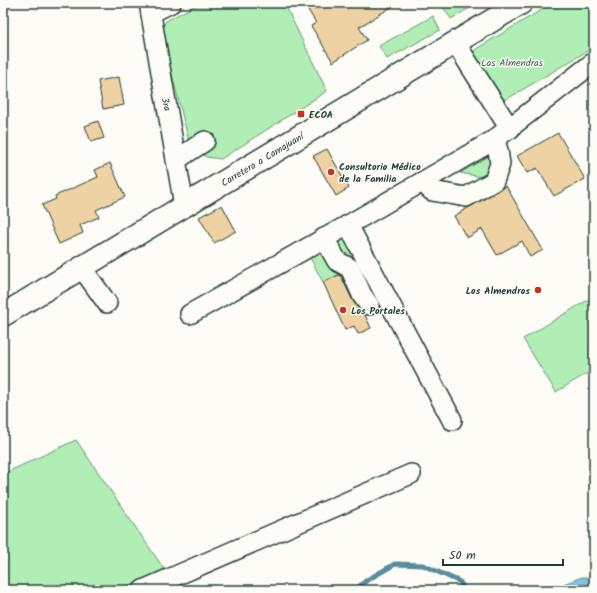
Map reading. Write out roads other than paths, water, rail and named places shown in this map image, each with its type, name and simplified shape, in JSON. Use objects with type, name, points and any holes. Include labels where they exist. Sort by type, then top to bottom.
[{"type":"main road","name":"Carretera a Camajuaní","points":[[3,315],[521,3]]},
{"type":"street","points":[[150,8],[171,3]]},
{"type":"street","name":"3ra","points":[[150,8],[184,206]]},
{"type":"street","points":[[455,42],[510,129]]},
{"type":"street","points":[[190,314],[348,225],[494,140],[594,62]]},
{"type":"street","points":[[422,182],[432,191],[466,197],[494,181],[500,164],[498,150],[494,140]]},
{"type":"street","points":[[176,160],[206,141]]},
{"type":"street","points":[[348,225],[452,420]]},
{"type":"street","points":[[324,238],[337,261],[350,268],[362,295],[369,305]]},
{"type":"street","points":[[82,268],[107,303]]},
{"type":"street","points":[[142,590],[411,474]]},
{"type":"water","points":[[582,577],[594,578],[594,590],[547,590]]},
{"type":"waterway","points":[[355,590],[367,580],[395,564],[423,565],[460,582],[465,590]]},
{"type":"place","name":"ECOA","points":[[301,114]]},
{"type":"place","name":"Consultorio Médico de la Familia","points":[[331,172]]},
{"type":"place","name":"Los Almendros","points":[[538,290]]},
{"type":"place","name":"Los Portales","points":[[343,310]]},
{"type":"park label","name":"Las Almendras","points":[[512,62]]}]
